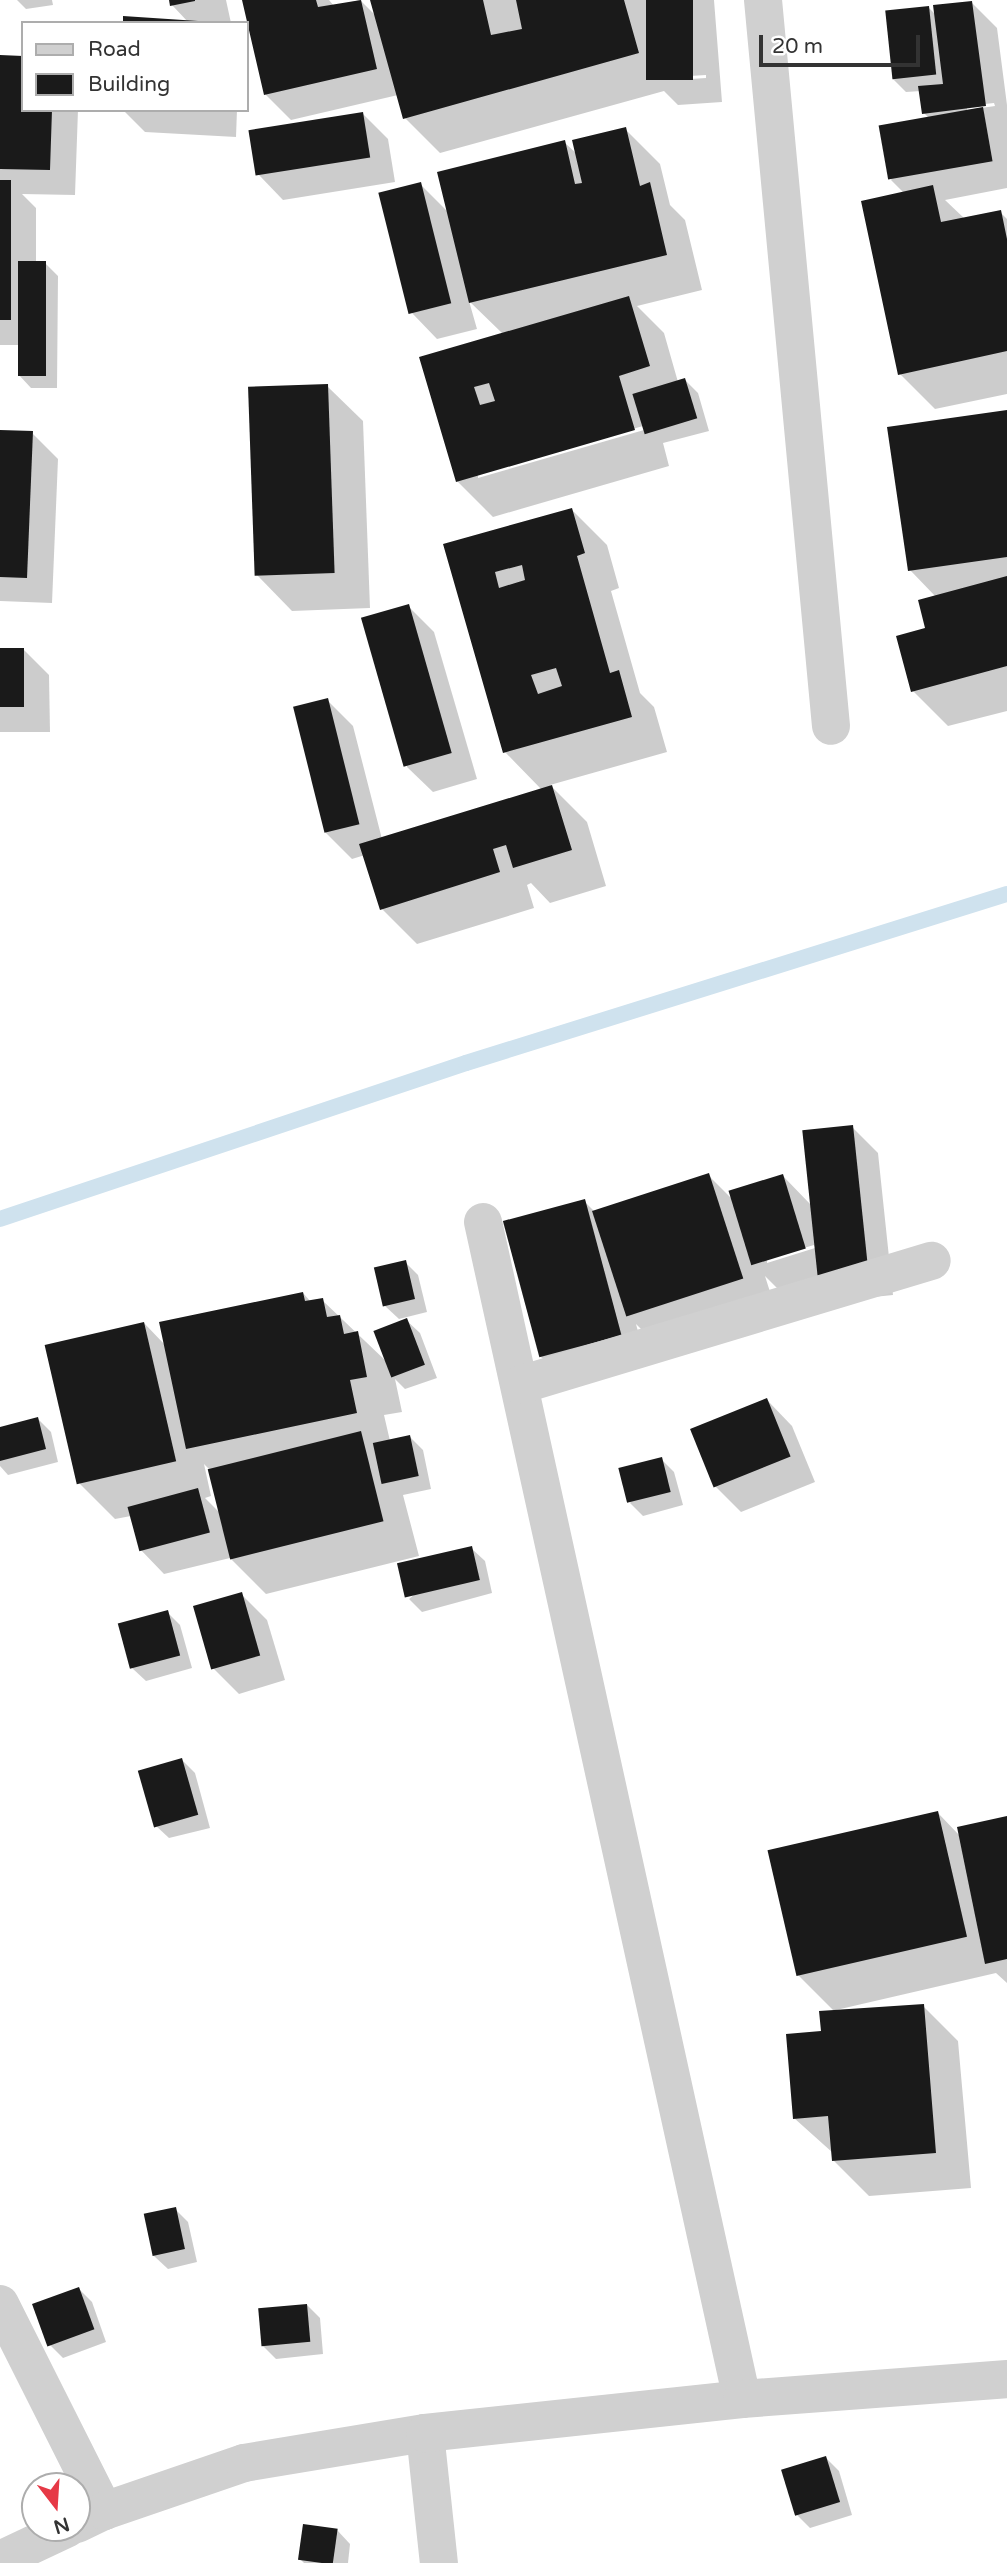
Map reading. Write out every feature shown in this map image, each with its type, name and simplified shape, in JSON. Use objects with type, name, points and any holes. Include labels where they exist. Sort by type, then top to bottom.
[{"type":"street","points":[[763,0],[831,726]]},
{"type":"street","points":[[483,1222],[742,2399]]},
{"type":"street","points":[[520,1385],[932,1261]]},
{"type":"street","points":[[0,2304],[71,2472]]},
{"type":"street","points":[[91,2518],[244,2463],[425,2433],[742,2399],[1007,2379]]},
{"type":"street","points":[[425,2433],[439,2563]]},
{"type":"street","points":[[0,2560],[38,2542]]},
{"type":"building","points":[[169,0],[195,0],[195,1],[170,6]]},
{"type":"building","points":[[242,0],[316,0],[318,7],[361,0],[377,69],[264,95]]},
{"type":"building","points":[[370,0],[483,0],[491,35],[522,29],[516,0],[624,0],[639,53],[403,119]]},
{"type":"building","points":[[646,0],[693,0],[693,80],[646,80]]},
{"type":"building","points":[[972,1],[986,106],[922,114],[918,86],[943,84],[933,5]]},
{"type":"building","points":[[929,6],[936,75],[892,79],[885,11]]},
{"type":"building","points":[[123,16],[198,21],[123,21]]},
{"type":"building","points":[[0,55],[21,56],[21,112],[52,112],[50,170],[0,169]]},
{"type":"building","points":[[983,107],[993,161],[888,180],[879,125]]},
{"type":"building","points":[[363,112],[370,157],[256,176],[248,130]]},
{"type":"building","points":[[626,127],[640,186],[650,182],[667,255],[469,303],[437,172],[565,140],[575,184],[582,183],[572,140]]},
{"type":"building","points":[[0,180],[11,180],[11,320],[0,320]]},
{"type":"building","points":[[421,182],[451,303],[409,314],[378,193]]},
{"type":"building","points":[[933,185],[941,222],[1001,210],[1007,239],[1007,351],[898,375],[861,201]]},
{"type":"building","points":[[18,261],[46,261],[46,376],[18,376]]},
{"type":"building","points":[[629,296],[650,366],[619,376],[635,430],[456,482],[419,357]],"holes":[[[489,383],[495,401],[480,405],[474,387]]]},
{"type":"building","points":[[685,378],[697,418],[645,434],[632,394]]},
{"type":"building","points":[[328,384],[335,573],[255,576],[248,387]]},
{"type":"building","points":[[1007,410],[1007,557],[908,571],[887,427]]},
{"type":"building","points":[[0,430],[33,431],[27,578],[0,577]]},
{"type":"building","points":[[572,508],[585,553],[577,556],[610,673],[619,670],[632,717],[503,753],[443,544]],"holes":[[[522,565],[525,580],[499,588],[495,572]],[[556,668],[562,686],[538,694],[531,675]]]},
{"type":"building","points":[[1007,576],[1007,666],[911,692],[896,636],[925,628],[918,600]]},
{"type":"building","points":[[409,604],[452,753],[404,767],[361,618]]},
{"type":"building","points":[[0,648],[24,648],[24,707],[0,707]]},
{"type":"building","points":[[328,698],[359,824],[325,833],[293,707]]},
{"type":"building","points":[[552,785],[572,850],[513,868],[506,845],[493,849],[500,872],[380,910],[359,844]]},
{"type":"building","points":[[853,1125],[868,1270],[818,1276],[802,1130]]},
{"type":"building","points":[[709,1173],[743,1279],[626,1317],[592,1211]]},
{"type":"building","points":[[783,1174],[806,1249],[751,1265],[728,1191]]},
{"type":"building","points":[[585,1199],[621,1335],[539,1357],[503,1221]]},
{"type":"building","points":[[406,1260],[415,1299],[383,1306],[374,1267]]},
{"type":"building","points":[[303,1292],[305,1301],[323,1298],[327,1317],[340,1315],[344,1334],[358,1331],[367,1377],[350,1380],[357,1413],[186,1449],[159,1322]]},
{"type":"building","points":[[407,1318],[425,1365],[391,1378],[373,1331]]},
{"type":"building","points":[[144,1322],[176,1461],[77,1484],[45,1345]]},
{"type":"building","points":[[767,1398],[791,1456],[714,1488],[690,1429]]},
{"type":"building","points":[[38,1417],[46,1449],[0,1461],[0,1427]]},
{"type":"building","points":[[361,1431],[383,1521],[230,1559],[208,1469]]},
{"type":"building","points":[[410,1435],[419,1476],[382,1484],[373,1443]]},
{"type":"building","points":[[662,1457],[671,1492],[627,1503],[618,1468]]},
{"type":"building","points":[[198,1488],[210,1532],[139,1551],[127,1507]]},
{"type":"building","points":[[472,1546],[480,1580],[405,1597],[397,1563]]},
{"type":"building","points":[[242,1592],[260,1655],[211,1670],[193,1606]]},
{"type":"building","points":[[168,1610],[180,1655],[130,1669],[118,1623]]},
{"type":"building","points":[[182,1758],[198,1815],[154,1827],[138,1771]]},
{"type":"building","points":[[938,1811],[967,1937],[797,1976],[767,1850]]},
{"type":"building","points":[[1007,1816],[1007,1959],[985,1964],[957,1827]]},
{"type":"building","points":[[924,2004],[936,2153],[832,2161],[828,2116],[793,2119],[786,2034],[821,2031],[819,2011]]},
{"type":"building","points":[[176,2207],[185,2249],[153,2256],[144,2214]]},
{"type":"building","points":[[79,2287],[94,2329],[47,2346],[32,2304]]},
{"type":"building","points":[[307,2304],[310,2342],[261,2346],[258,2308]]},
{"type":"building","points":[[826,2456],[840,2502],[795,2516],[781,2470]]},
{"type":"building","points":[[303,2524],[338,2529],[333,2563],[298,2560]]},
{"type":"waterway","points":[[0,1219],[466,1063],[1007,894]]}]
